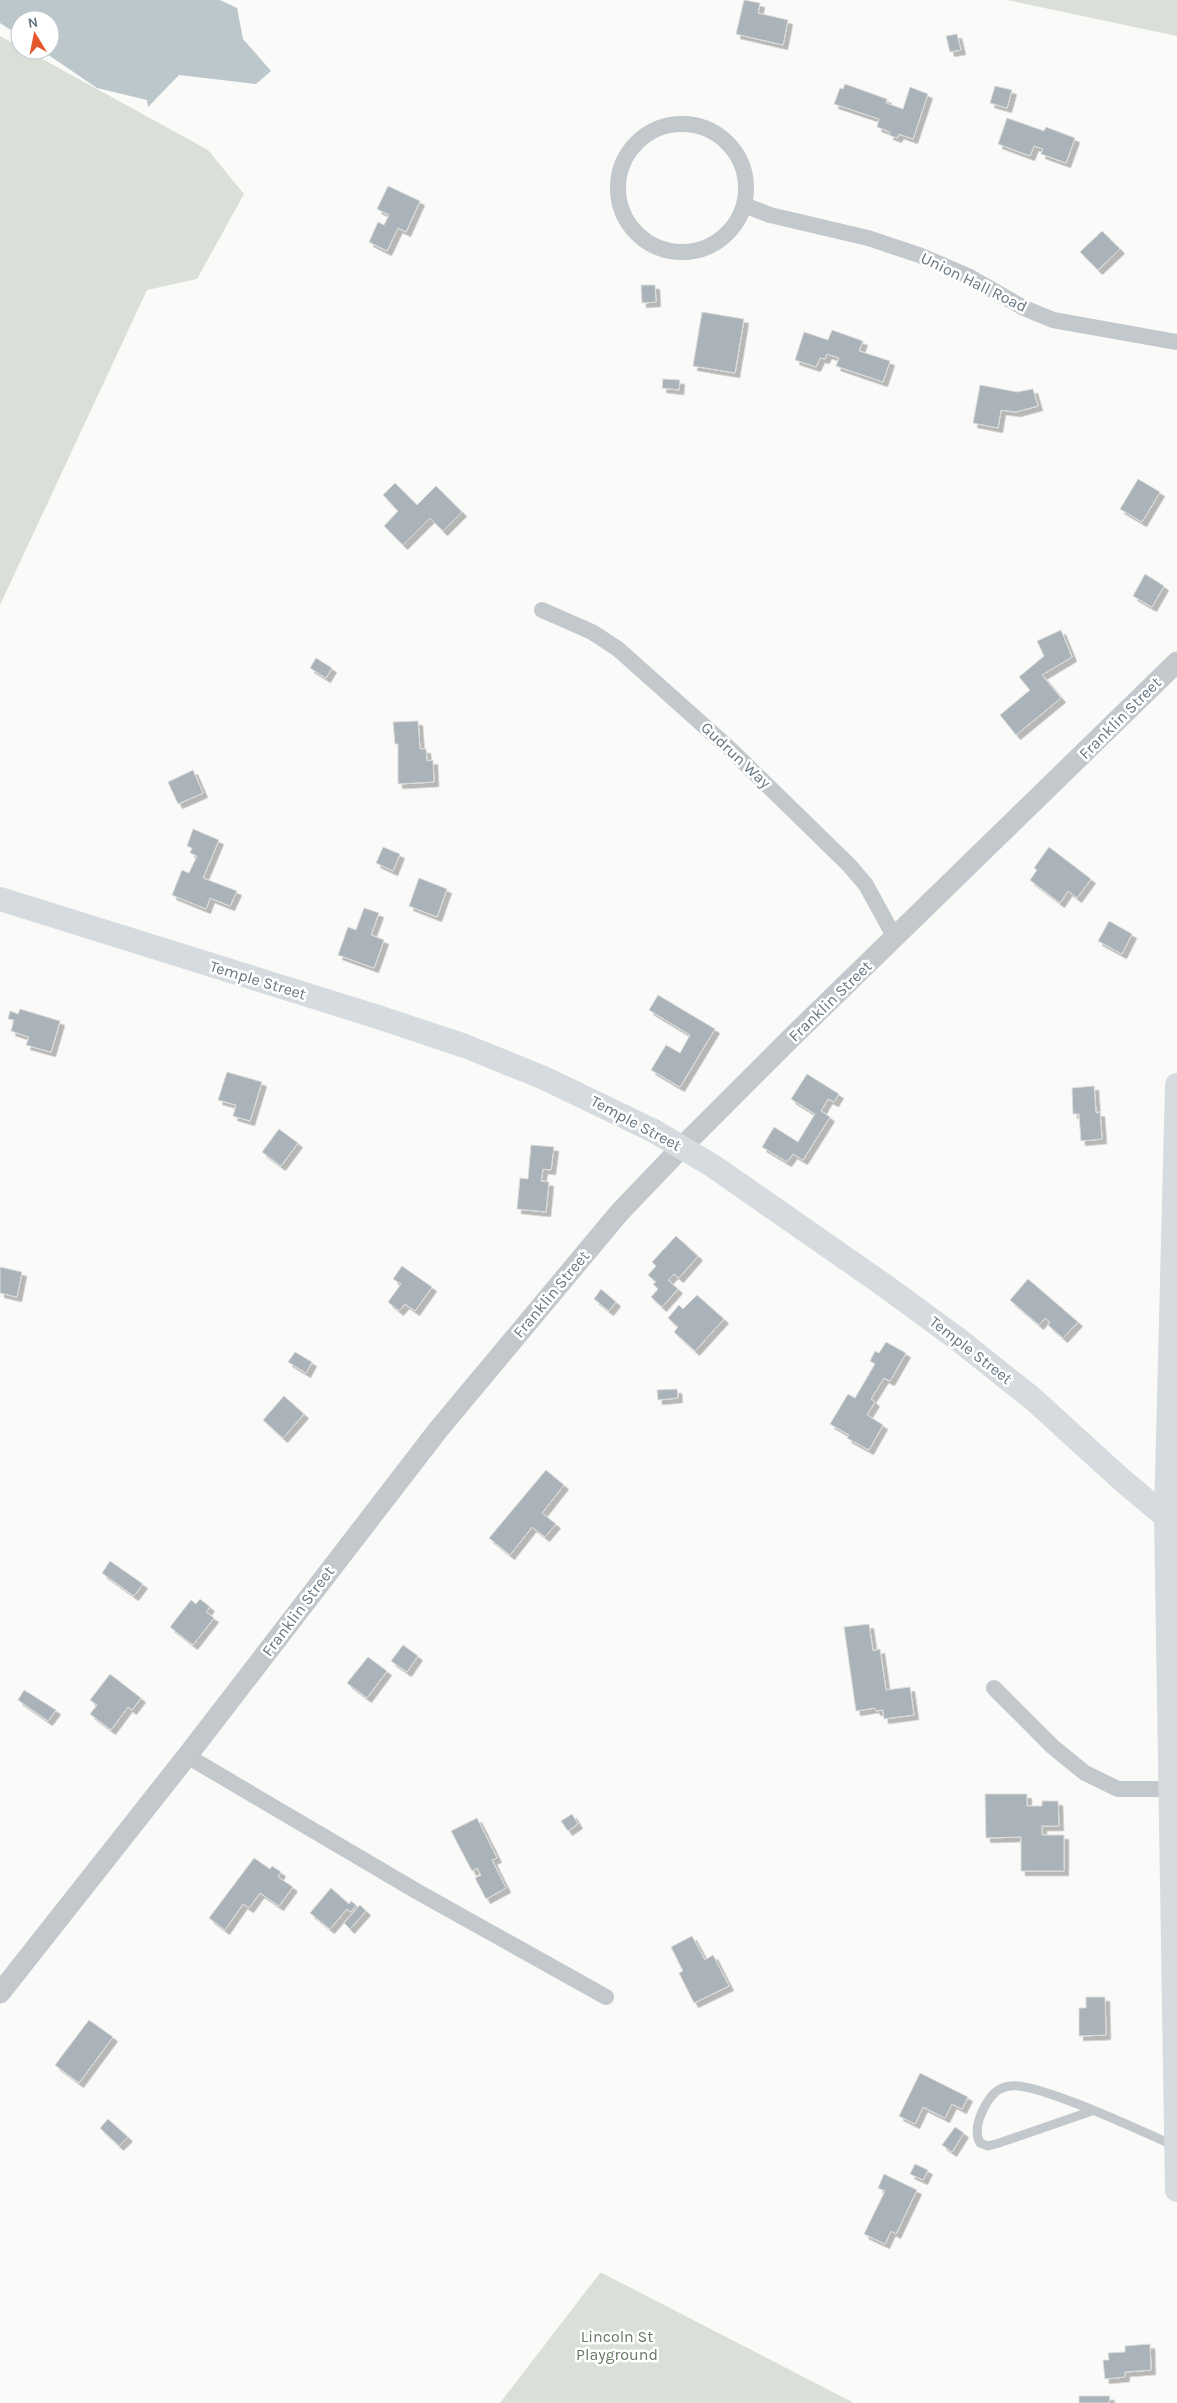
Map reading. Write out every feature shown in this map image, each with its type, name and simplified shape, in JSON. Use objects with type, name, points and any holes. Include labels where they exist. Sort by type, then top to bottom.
[{"type":"main road","name":"Temple Street","points":[[0,899],[466,1046],[574,1091],[682,1147],[881,1283],[998,1370],[1171,1521]]},
{"type":"main road","points":[[1177,1085],[1171,1521],[1170,1789],[1177,2190]]},
{"type":"street","points":[[677,125],[704,127],[718,135],[731,146],[742,164],[746,184],[744,205],[735,223],[719,239],[694,250],[667,249],[647,241],[636,232],[626,219],[618,192],[619,174],[630,151],[652,131],[677,125]]},
{"type":"street","name":"Union Hall Road","points":[[744,205],[770,215],[868,238],[919,254],[968,276],[1024,308],[1053,320],[1177,342]]},
{"type":"street","name":"Gudrun Way","points":[[542,610],[592,632],[618,649],[730,749],[849,865],[866,886],[895,938]]},
{"type":"street","name":"Franklin Street","points":[[0,1993],[187,1756],[438,1430],[619,1213],[682,1147],[1177,662]]},
{"type":"street","points":[[994,1688],[1053,1747],[1085,1773],[1118,1789],[1170,1789]]},
{"type":"street","points":[[187,1756],[410,1887],[606,1997]]},
{"type":"lane","points":[[1092,2111],[988,2146],[980,2143],[978,2138],[981,2114],[992,2094],[1012,2085],[1027,2087],[1092,2111],[1176,2146]]},
{"type":"green space","points":[[1007,0],[1177,0],[1177,36]]},
{"type":"green space","points":[[0,36],[10,42],[10,60],[44,60],[208,150],[244,194],[197,279],[147,290],[0,605]]},
{"type":"green space","name":"Lincoln St Playground","points":[[600,2273],[602,2273],[854,2403],[500,2403]]},
{"type":"shaded area","points":[[0,0],[220,0],[237,8],[243,39],[271,71],[256,84],[179,75],[148,107],[147,100],[97,88],[56,60],[60,60],[60,10],[10,10],[10,30],[0,23]]},
{"type":"building","points":[[744,0],[760,3],[758,13],[788,20],[783,45],[736,34]]},
{"type":"building","points":[[957,34],[961,50],[950,52],[946,36]]},
{"type":"building","points":[[845,84],[887,99],[886,103],[903,109],[910,87],[928,94],[913,139],[899,134],[897,138],[889,135],[890,132],[877,127],[879,119],[834,104],[840,88],[843,89]]},
{"type":"building","points":[[995,86],[1012,90],[1007,108],[990,103]]},
{"type":"building","points":[[1007,118],[1044,131],[1046,127],[1075,138],[1066,163],[1041,154],[1043,149],[1034,146],[1030,156],[998,144]]},
{"type":"building","points":[[388,186],[420,201],[406,232],[398,228],[387,251],[369,242],[378,222],[384,225],[389,215],[377,209]]},
{"type":"building","points":[[1102,231],[1120,249],[1098,270],[1080,252]]},
{"type":"building","points":[[641,285],[655,285],[656,302],[642,303]]},
{"type":"building","points":[[702,312],[744,319],[735,373],[693,366]]},
{"type":"building","points":[[832,330],[863,341],[859,351],[890,361],[883,382],[836,366],[839,358],[827,354],[825,359],[820,358],[816,367],[795,360],[804,332],[828,340]]},
{"type":"building","points":[[663,379],[680,380],[679,390],[662,388]]},
{"type":"building","points":[[980,385],[1017,392],[1033,389],[1038,406],[1016,412],[1001,410],[998,428],[973,423]]},
{"type":"building","points":[[1138,479],[1160,492],[1142,522],[1120,509]]},
{"type":"building","points":[[395,483],[417,505],[436,486],[462,512],[443,531],[430,518],[403,545],[384,526],[398,511],[383,495]]},
{"type":"building","points":[[1145,574],[1164,586],[1152,607],[1133,596]]},
{"type":"building","points":[[1061,630],[1072,657],[1042,675],[1061,698],[1016,735],[1000,715],[1030,690],[1019,677],[1044,656],[1037,641]]},
{"type":"building","points":[[316,658],[332,668],[326,678],[310,668]]},
{"type":"building","points":[[418,721],[420,749],[426,749],[427,761],[433,760],[434,782],[398,784],[398,744],[395,744],[393,722]]},
{"type":"building","points":[[193,770],[203,793],[178,804],[168,782]]},
{"type":"building","points":[[193,829],[219,840],[203,878],[237,891],[230,906],[210,898],[206,909],[172,895],[182,870],[189,873],[197,856],[190,853],[192,848],[187,846]]},
{"type":"building","points":[[383,847],[400,854],[393,871],[376,863]]},
{"type":"building","points":[[1049,847],[1091,879],[1077,898],[1068,891],[1060,903],[1030,880],[1037,870],[1034,868]]},
{"type":"building","points":[[419,878],[447,889],[437,917],[409,906]]},
{"type":"building","points":[[364,908],[379,913],[371,935],[384,940],[374,968],[338,955],[348,927],[356,930]]},
{"type":"building","points":[[1109,921],[1132,934],[1122,954],[1098,941]]},
{"type":"building","points":[[658,995],[715,1029],[680,1087],[651,1070],[666,1045],[680,1053],[690,1035],[649,1010]]},
{"type":"building","points":[[20,1009],[60,1021],[51,1052],[26,1045],[29,1037],[11,1031],[14,1020],[8,1019],[10,1011],[18,1014]]},
{"type":"building","points":[[227,1072],[262,1082],[250,1121],[233,1116],[236,1105],[218,1100]]},
{"type":"building","points":[[807,1074],[839,1094],[834,1102],[828,1099],[821,1111],[830,1117],[803,1160],[793,1154],[787,1162],[762,1147],[774,1127],[798,1142],[815,1114],[791,1099]]},
{"type":"building","points":[[1094,1086],[1096,1113],[1100,1112],[1102,1139],[1081,1141],[1079,1114],[1073,1114],[1072,1088]]},
{"type":"building","points":[[279,1129],[298,1143],[281,1166],[262,1152]]},
{"type":"building","points":[[531,1145],[554,1147],[551,1170],[543,1169],[541,1181],[549,1182],[546,1212],[517,1209],[520,1178],[528,1179]]},
{"type":"building","points":[[676,1236],[698,1256],[679,1278],[674,1274],[668,1280],[678,1289],[662,1307],[651,1297],[658,1289],[653,1284],[656,1282],[648,1275],[656,1266],[652,1262]]},
{"type":"building","points":[[402,1266],[432,1287],[415,1311],[405,1304],[399,1311],[388,1302],[401,1284],[393,1279]]},
{"type":"building","points":[[0,1267],[22,1272],[17,1297],[0,1293]]},
{"type":"building","points":[[1028,1279],[1078,1322],[1063,1338],[1048,1325],[1050,1322],[1045,1318],[1039,1325],[1010,1300]]},
{"type":"building","points":[[601,1289],[616,1302],[609,1311],[594,1299]]},
{"type":"building","points":[[697,1295],[724,1319],[695,1351],[674,1332],[678,1327],[668,1318],[679,1305],[683,1309]]},
{"type":"building","points":[[886,1342],[906,1353],[890,1381],[884,1378],[871,1399],[875,1402],[867,1415],[883,1425],[869,1450],[847,1438],[849,1435],[830,1424],[848,1394],[855,1398],[875,1364],[870,1361],[875,1351],[879,1353]]},
{"type":"building","points":[[295,1352],[312,1362],[306,1373],[288,1362]]},
{"type":"building","points":[[677,1389],[678,1398],[658,1400],[657,1390]]},
{"type":"building","points":[[284,1396],[304,1414],[283,1438],[263,1420]]},
{"type":"building","points":[[546,1470],[564,1485],[542,1513],[556,1524],[545,1537],[532,1527],[510,1555],[489,1538]]},
{"type":"building","points":[[110,1561],[143,1584],[134,1596],[102,1573]]},
{"type":"building","points":[[200,1599],[210,1607],[206,1612],[214,1618],[193,1645],[170,1627],[191,1600],[196,1604]]},
{"type":"building","points":[[869,1624],[873,1651],[880,1649],[886,1690],[910,1687],[914,1715],[884,1719],[883,1710],[876,1711],[875,1708],[856,1711],[844,1627]]},
{"type":"building","points":[[403,1645],[418,1656],[407,1672],[391,1661]]},
{"type":"building","points":[[368,1657],[387,1671],[367,1698],[347,1683]]},
{"type":"building","points":[[110,1674],[141,1698],[132,1710],[128,1707],[111,1730],[90,1714],[97,1705],[90,1700]]},
{"type":"building","points":[[24,1690],[56,1710],[48,1721],[18,1700]]},
{"type":"building","points":[[985,1794],[1027,1794],[1027,1806],[1042,1806],[1042,1801],[1058,1801],[1059,1826],[1042,1826],[1042,1835],[1064,1835],[1064,1871],[1021,1871],[1021,1837],[986,1838]]},
{"type":"building","points":[[572,1814],[578,1824],[568,1831],[561,1821]]},
{"type":"building","points":[[477,1818],[497,1858],[492,1860],[506,1888],[486,1899],[475,1878],[481,1875],[477,1868],[472,1871],[451,1831]]},
{"type":"building","points":[[254,1858],[270,1869],[272,1866],[281,1872],[278,1877],[293,1887],[279,1906],[260,1893],[249,1908],[243,1904],[225,1930],[209,1918]]},
{"type":"building","points":[[331,1888],[349,1904],[351,1901],[356,1905],[351,1912],[347,1909],[330,1929],[310,1913]]},
{"type":"building","points":[[360,1905],[366,1911],[350,1929],[344,1923]]},
{"type":"building","points":[[692,1936],[705,1960],[713,1955],[729,1986],[694,2003],[679,1973],[683,1971],[671,1947]]},
{"type":"building","points":[[1086,1997],[1105,1997],[1106,2035],[1079,2036],[1079,2008],[1086,2008]]},
{"type":"building","points":[[89,2020],[113,2037],[79,2083],[55,2065]]},
{"type":"building","points":[[920,2073],[968,2097],[962,2109],[952,2104],[945,2118],[923,2107],[915,2124],[899,2116]]},
{"type":"building","points":[[108,2119],[128,2137],[119,2146],[100,2128]]},
{"type":"building","points":[[955,2127],[964,2133],[952,2152],[942,2145]]},
{"type":"building","points":[[915,2164],[928,2170],[923,2180],[910,2174]]},
{"type":"building","points":[[884,2174],[917,2190],[896,2234],[891,2231],[885,2244],[864,2234],[885,2191],[878,2188]]},
{"type":"building","points":[[1150,2344],[1151,2370],[1125,2372],[1125,2377],[1105,2379],[1103,2360],[1109,2360],[1108,2353],[1125,2352],[1125,2346]]},
{"type":"building","points":[[1079,2396],[1110,2396],[1109,2403],[1079,2403]]}]
